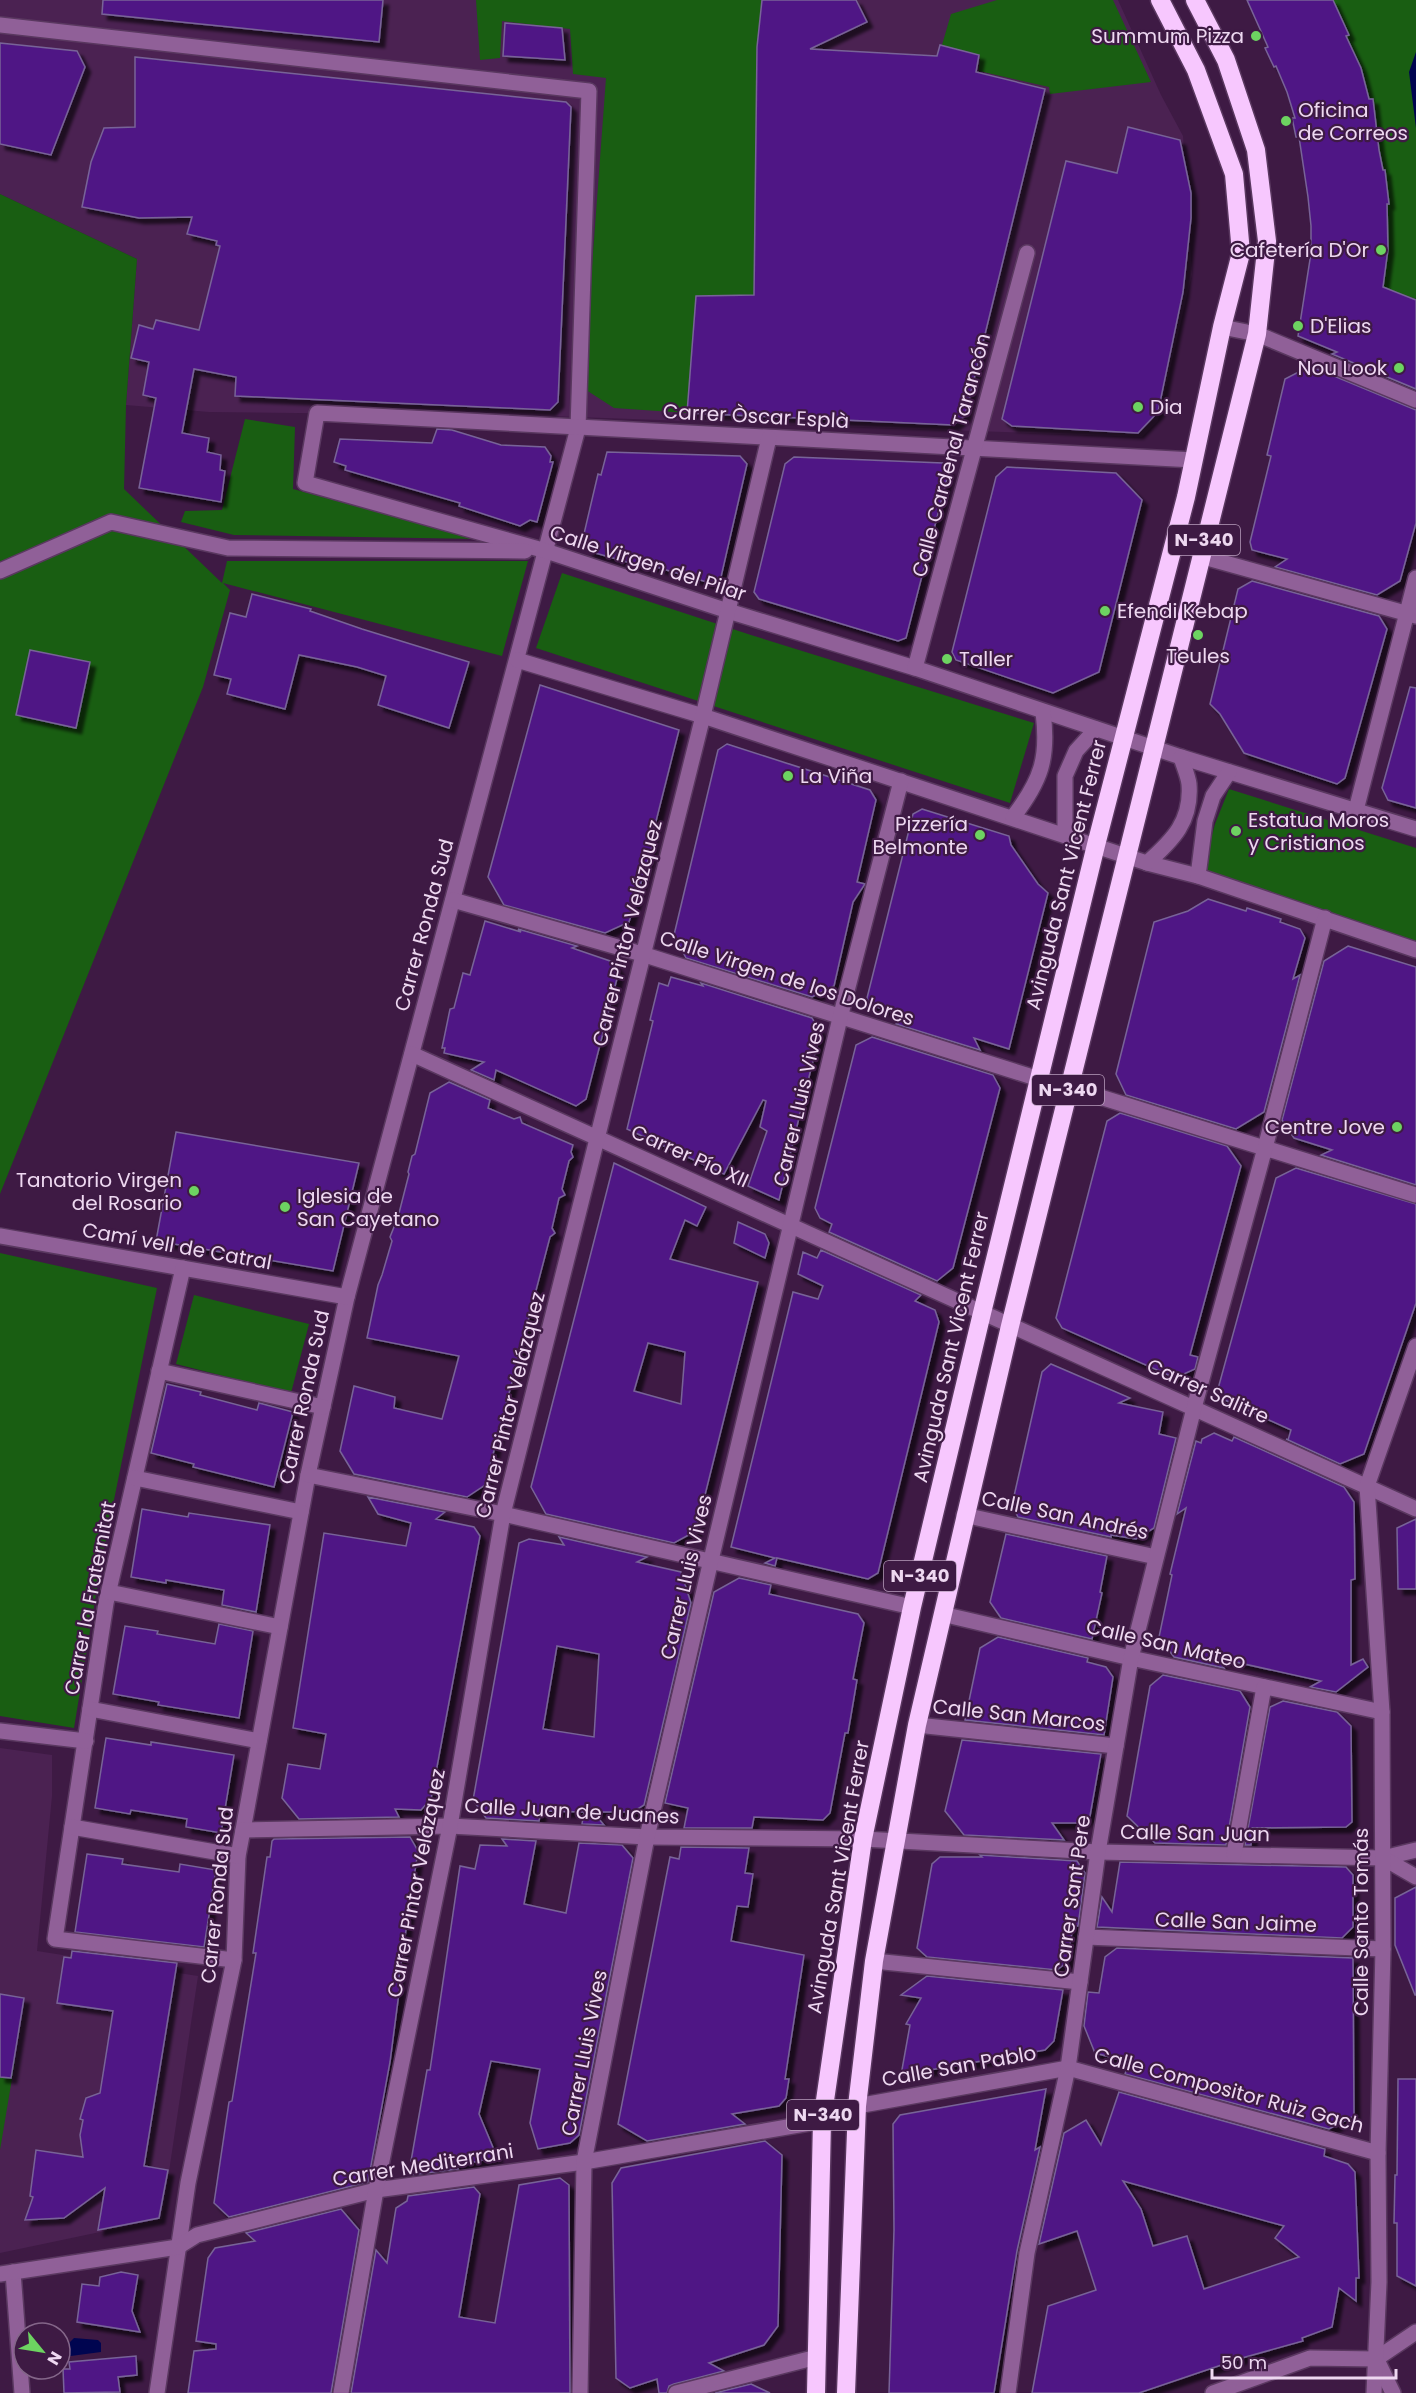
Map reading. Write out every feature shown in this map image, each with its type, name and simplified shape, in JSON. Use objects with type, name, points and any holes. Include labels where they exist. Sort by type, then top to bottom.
[{"type":"highway","name":"N-340","points":[[1160,0],[1196,70],[1234,174],[1241,253],[1222,327]]},
{"type":"highway","name":"N-340","points":[[846,2393],[857,2106],[874,1961],[917,1725],[964,1515],[1068,1087],[1155,748],[1200,556],[1257,334],[1267,241],[1256,150],[1226,60],[1195,0]]},
{"type":"highway","name":"Avinguda Sant Vicent Ferrer","points":[[816,2393],[822,2121],[863,1839],[912,1607],[1096,845],[1186,497],[1222,327]]},
{"type":"street","name":"Carrer Ronda Sud","points":[[0,25],[589,91],[578,428],[347,1297],[308,1475],[238,1856],[234,1960],[188,2183],[157,2393]]},
{"type":"street","name":"Calle Cardenal Tarancón","points":[[915,668],[1027,253]]},
{"type":"street","points":[[1222,327],[1257,334],[1416,400]]},
{"type":"street","name":"Carrer Òscar Esplà","points":[[317,413],[1194,460]]},
{"type":"street","name":"Calle Virgen del Pilar","points":[[317,413],[305,483],[546,551],[728,611],[915,668],[1181,757],[1416,829]]},
{"type":"street","name":"Carrer Pintor Velázquez","points":[[341,2393],[376,2190],[450,1826],[503,1514],[599,1138],[769,438]]},
{"type":"street","points":[[0,572],[111,522],[228,548],[546,551]]},
{"type":"street","points":[[1200,556],[1411,614]]},
{"type":"street","points":[[1356,810],[1411,614],[1416,578]]},
{"type":"street","points":[[517,660],[703,716],[1147,863],[1198,876],[1416,950]]},
{"type":"street","points":[[1013,817],[1032,794],[1042,769],[1046,731],[1043,712]]},
{"type":"street","points":[[1065,834],[1065,776],[1076,751],[1096,729]]},
{"type":"street","points":[[1147,863],[1173,840],[1186,816],[1189,783],[1181,757]]},
{"type":"street","points":[[1198,876],[1205,821],[1213,796],[1229,772]]},
{"type":"street","name":"Carrer Lluis Vives","points":[[580,2393],[584,2162],[648,1838],[711,1560],[840,1018],[901,781]]},
{"type":"street","name":"Calle Virgen de los Dolores","points":[[453,900],[642,954],[1039,1079]]},
{"type":"street","name":"Carrer Sant Pere","points":[[1008,2393],[1027,2253],[1068,2068],[1098,1852],[1131,1658],[1194,1408],[1325,918]]},
{"type":"street","name":"Carrer Pío XII","points":[[412,1053],[982,1313]]},
{"type":"street","points":[[1068,1087],[1416,1195]]},
{"type":"street","name":"Camí vell de Catral","points":[[0,1236],[347,1297]]},
{"type":"street","name":"Carrer la Fraternitat","points":[[183,1268],[109,1592],[55,1939],[234,1960]]},
{"type":"street","name":"Carrer Salitre","points":[[982,1313],[1416,1509]]},
{"type":"street","points":[[1367,1486],[1416,1346]]},
{"type":"street","points":[[159,1371],[323,1407]]},
{"type":"street","points":[[308,1475],[503,1514],[912,1607]]},
{"type":"street","points":[[135,1478],[301,1512]]},
{"type":"street","name":"Calle Santo Tomás","points":[[1367,1486],[1382,1712],[1383,1949],[1378,2153],[1379,2282],[1374,2393]]},
{"type":"street","name":"Calle San Andrés","points":[[964,1515],[1156,1557]]},
{"type":"street","points":[[109,1592],[280,1627]]},
{"type":"street","name":"Calle San Mateo","points":[[942,1614],[1131,1658],[1382,1712]]},
{"type":"street","points":[[1234,1854],[1264,1687]]},
{"type":"street","points":[[90,1709],[259,1741]]},
{"type":"street","name":"Calle San Marcos","points":[[917,1725],[1116,1746]]},
{"type":"street","points":[[0,1731],[86,1741]]},
{"type":"street","name":"Calle Juan de Juanes","points":[[243,1830],[450,1826],[648,1838],[863,1839]]},
{"type":"street","points":[[72,1827],[238,1856]]},
{"type":"street","name":"Calle San Juan","points":[[863,1839],[1098,1852],[1383,1858]]},
{"type":"street","points":[[1383,1858],[1416,1850]]},
{"type":"street","points":[[1383,1858],[1416,1877]]},
{"type":"street","name":"Calle San Jaime","points":[[1086,1936],[1383,1949]]},
{"type":"street","points":[[874,1961],[1080,1982]]},
{"type":"street","name":"Calle Compositor Ruiz Gach","points":[[1068,2068],[1378,2153]]},
{"type":"street","name":"Calle San Pablo","points":[[857,2106],[1068,2068]]},
{"type":"street","name":"Carrer Mediterrani","points":[[7,2273],[178,2247],[197,2235],[376,2190],[584,2162],[822,2121]]},
{"type":"street","points":[[7,2273],[22,2393]]},
{"type":"street","points":[[1213,2393],[1310,2358],[1376,2359],[1416,2332]]},
{"type":"street","points":[[676,2393],[817,2357]]},
{"type":"street","points":[[1376,2359],[1393,2393]]},
{"type":"shaded area","points":[[0,0],[1118,0],[1161,95],[1183,136],[1192,274],[1158,421],[1142,437],[548,416],[209,412],[126,405],[137,259],[0,194]]},
{"type":"shaded area","points":[[1416,52],[1416,128],[1409,72]]},
{"type":"shaded area","points":[[0,1748],[52,1755],[52,1796],[37,1951],[198,1976],[162,2219],[0,2253]]},
{"type":"shaded area","points":[[74,2338],[98,2340],[101,2343],[101,2352],[72,2356]]},
{"type":"green space","points":[[476,0],[762,0],[757,47],[754,295],[696,296],[687,413],[614,408],[583,388],[606,78],[573,74],[570,29],[502,21],[500,58],[480,60]]},
{"type":"green space","points":[[997,0],[1113,0],[1151,82],[1050,94],[1049,87],[979,71],[980,55],[942,45],[951,14]]},
{"type":"green space","points":[[1319,0],[1416,0],[1416,299],[1370,283]]},
{"type":"green space","points":[[0,194],[137,259],[126,405],[124,489],[222,583],[227,561],[528,561],[502,656],[223,583],[230,590],[203,687],[0,1194]]},
{"type":"green space","points":[[245,419],[295,427],[293,489],[479,539],[234,535],[181,522],[185,511],[222,510]]},
{"type":"green space","points":[[562,573],[751,635],[1034,723],[1010,803],[536,648]]},
{"type":"green space","points":[[1229,789],[1416,848],[1416,941],[1202,871],[1215,824]]},
{"type":"green space","points":[[0,1253],[157,1288],[101,1564],[74,1728],[0,1716]]},
{"type":"green space","points":[[194,1295],[309,1324],[291,1393],[176,1364]]},
{"type":"green space","points":[[0,2059],[15,2061],[0,2150]]},
{"type":"building","points":[[103,0],[383,0],[379,42],[102,14]]},
{"type":"building","points":[[762,0],[856,0],[867,22],[810,49],[937,56],[940,45],[979,55],[976,72],[1045,89],[965,416],[953,425],[687,413],[696,296],[754,295],[757,47]]},
{"type":"building","points":[[1247,0],[1333,0],[1349,35],[1346,36],[1361,68],[1369,99],[1373,99],[1379,150],[1383,170],[1385,170],[1389,204],[1387,204],[1388,249],[1383,287],[1416,300],[1416,389],[1332,354],[1337,352],[1298,336],[1311,253],[1308,197],[1299,137],[1296,137],[1292,118],[1295,118],[1287,92],[1265,48],[1268,47]]},
{"type":"building","points":[[505,23],[562,28],[565,60],[503,56]]},
{"type":"building","points":[[0,43],[77,51],[85,67],[51,155],[0,144]]},
{"type":"building","points":[[135,57],[566,102],[571,107],[558,402],[550,410],[235,396],[236,377],[194,369],[182,433],[209,438],[207,452],[221,455],[220,470],[225,471],[221,502],[139,488],[156,398],[143,395],[149,362],[131,358],[139,325],[153,329],[156,320],[199,330],[220,246],[216,245],[217,241],[187,234],[192,217],[139,218],[82,207],[91,162],[104,128],[135,127]]},
{"type":"building","points":[[1128,127],[1180,140],[1191,193],[1191,218],[1183,292],[1158,412],[1138,433],[1012,426],[1002,419],[1066,161],[1117,173]]},
{"type":"building","points":[[1310,366],[1416,410],[1416,523],[1400,581],[1377,595],[1275,567],[1287,559],[1252,550],[1250,542],[1271,456],[1267,455],[1285,379]]},
{"type":"building","points":[[437,429],[452,430],[501,445],[545,447],[551,456],[550,462],[553,462],[537,522],[530,520],[520,526],[459,506],[460,503],[345,470],[346,466],[334,462],[340,439],[432,443]]},
{"type":"building","points":[[607,452],[740,456],[747,464],[721,577],[710,583],[646,564],[645,567],[588,551],[590,543],[584,542],[583,538],[598,474],[601,475]]},
{"type":"building","points":[[794,457],[943,463],[949,471],[906,638],[898,641],[759,599],[754,592],[785,464]]},
{"type":"building","points":[[1007,467],[1116,473],[1142,500],[1099,672],[1053,693],[956,660],[952,652],[996,477]]},
{"type":"building","points":[[1252,581],[1379,616],[1387,629],[1345,778],[1337,784],[1244,753],[1220,714],[1210,704],[1238,589]]},
{"type":"building","points":[[252,594],[311,609],[310,611],[362,629],[469,662],[449,728],[378,705],[386,676],[357,667],[299,655],[285,709],[227,694],[231,679],[214,675],[230,613],[246,617]]},
{"type":"building","points":[[30,650],[90,662],[76,728],[16,715]]},
{"type":"building","points":[[540,685],[679,730],[651,841],[652,847],[629,922],[605,933],[504,905],[488,877]]},
{"type":"building","points":[[1410,687],[1416,688],[1416,808],[1388,800],[1382,788]]},
{"type":"building","points":[[727,744],[870,790],[876,800],[857,882],[865,884],[853,902],[834,986],[812,997],[686,958],[674,935],[718,750]]},
{"type":"building","points":[[922,809],[1009,836],[1011,845],[1038,884],[1048,893],[1009,1049],[974,1038],[980,1050],[896,1024],[908,1017],[870,1005],[867,998],[913,814]]},
{"type":"building","points":[[1208,899],[1281,919],[1280,922],[1300,929],[1305,938],[1293,979],[1300,975],[1264,1112],[1236,1129],[1126,1095],[1116,1074],[1154,922],[1188,911]]},
{"type":"building","points":[[485,921],[577,946],[572,948],[613,962],[619,971],[586,1099],[576,1106],[496,1070],[494,1080],[471,1070],[484,1062],[444,1053],[445,1048],[442,1048],[450,1009],[454,1008],[463,973],[470,975]]},
{"type":"building","points":[[1348,946],[1416,967],[1416,1185],[1321,1155],[1332,1150],[1294,1138],[1282,1120],[1324,961]]},
{"type":"building","points":[[671,977],[703,986],[701,983],[812,1018],[820,1032],[779,1200],[748,1186],[767,1131],[760,1127],[766,1101],[763,1100],[724,1174],[627,1129],[653,1021],[650,1020],[659,983],[668,986]]},
{"type":"building","points":[[872,1037],[993,1075],[1000,1088],[953,1268],[937,1281],[829,1232],[832,1224],[820,1218],[815,1208],[856,1045]]},
{"type":"building","points":[[449,1082],[490,1100],[488,1108],[514,1119],[520,1117],[522,1123],[573,1145],[571,1152],[573,1157],[569,1161],[562,1189],[565,1195],[559,1198],[552,1228],[555,1233],[550,1237],[485,1485],[467,1497],[354,1474],[340,1451],[354,1386],[395,1397],[394,1408],[442,1419],[459,1356],[367,1338],[378,1285],[392,1241],[390,1237],[398,1217],[430,1093]]},
{"type":"building","points":[[1120,1113],[1227,1146],[1241,1166],[1190,1355],[1198,1357],[1195,1369],[1175,1378],[1062,1328],[1056,1318],[1107,1121]]},
{"type":"building","name":"Iglesia de San Cayetano","points":[[176,1132],[359,1163],[333,1271],[156,1241]]},
{"type":"building","points":[[614,1163],[706,1207],[697,1226],[685,1220],[670,1259],[758,1282],[696,1531],[674,1543],[546,1514],[531,1487]],"holes":[[[648,1343],[685,1352],[681,1404],[634,1391]]]},
{"type":"building","points":[[1296,1168],[1416,1204],[1416,1303],[1364,1454],[1340,1464],[1288,1440],[1291,1430],[1216,1396],[1276,1178]]},
{"type":"building","points":[[738,1222],[765,1234],[769,1243],[765,1258],[734,1243]]},
{"type":"building","points":[[821,1250],[921,1295],[915,1301],[935,1310],[939,1322],[878,1573],[868,1579],[777,1558],[775,1566],[765,1563],[775,1558],[731,1547],[793,1292],[818,1299],[823,1286],[798,1274],[803,1252],[817,1258]]},
{"type":"building","points":[[1051,1364],[1130,1398],[1119,1403],[1163,1412],[1159,1434],[1176,1438],[1154,1528],[1136,1539],[1111,1535],[1111,1537],[1018,1517],[1012,1505],[1042,1372]]},
{"type":"building","points":[[167,1384],[257,1410],[259,1403],[293,1412],[274,1487],[193,1467],[194,1464],[151,1453]]},
{"type":"building","points":[[1214,1433],[1232,1441],[1234,1437],[1344,1487],[1354,1502],[1355,1579],[1351,1580],[1351,1665],[1363,1659],[1368,1667],[1336,1692],[1310,1687],[1321,1681],[1217,1658],[1224,1668],[1174,1657],[1159,1637],[1172,1575],[1170,1574],[1186,1508],[1177,1514],[1196,1441],[1201,1443],[1202,1439]]},
{"type":"building","points":[[368,1497],[445,1512],[436,1519],[474,1527],[480,1536],[431,1799],[421,1810],[395,1809],[399,1817],[299,1819],[282,1798],[288,1764],[320,1769],[326,1734],[293,1728],[324,1533],[406,1546],[411,1523],[378,1514]]},
{"type":"building","points":[[142,1509],[188,1517],[189,1513],[270,1525],[256,1612],[222,1605],[224,1590],[166,1580],[166,1583],[131,1577]]},
{"type":"building","points":[[1416,1519],[1416,1589],[1398,1589],[1397,1528]]},
{"type":"building","points":[[1006,1534],[1107,1556],[1092,1639],[1001,1618],[990,1602]]},
{"type":"building","points":[[559,1537],[647,1557],[637,1562],[681,1572],[691,1603],[644,1805],[633,1812],[593,1812],[604,1825],[582,1824],[584,1812],[541,1811],[539,1821],[486,1818],[473,1800],[519,1543],[529,1539],[564,1545]],"holes":[[[557,1646],[599,1654],[594,1737],[543,1729]]]},
{"type":"building","points":[[739,1578],[771,1585],[769,1594],[858,1614],[864,1623],[853,1679],[857,1680],[848,1733],[845,1733],[830,1813],[823,1820],[754,1817],[752,1828],[684,1828],[688,1808],[665,1803],[714,1592]]},
{"type":"building","points":[[219,1624],[253,1631],[239,1718],[158,1705],[159,1702],[113,1694],[125,1626],[215,1644]]},
{"type":"building","points":[[998,1637],[1088,1658],[1087,1662],[1106,1667],[1113,1677],[1104,1735],[965,1720],[980,1648]]},
{"type":"building","points":[[1163,1675],[1240,1691],[1250,1707],[1226,1845],[1155,1843],[1127,1816],[1150,1686]]},
{"type":"building","points":[[1283,1701],[1337,1712],[1351,1726],[1352,1822],[1346,1827],[1252,1828],[1251,1845],[1245,1845],[1270,1707]]},
{"type":"building","points":[[106,1738],[151,1745],[151,1742],[234,1755],[221,1833],[186,1827],[187,1819],[131,1810],[130,1814],[95,1808]]},
{"type":"building","points":[[962,1740],[1101,1754],[1090,1816],[1082,1823],[1052,1823],[1064,1840],[964,1835],[945,1811]]},
{"type":"building","points":[[410,1837],[418,1851],[398,1985],[400,1985],[390,2062],[368,2182],[229,2217],[214,2203],[229,2102],[232,2101],[256,1953],[253,1953],[267,1857],[270,1857],[272,1841],[274,1839]]},
{"type":"building","points":[[502,1839],[536,1841],[524,1904],[566,1913],[579,1843],[622,1845],[633,1858],[579,2135],[570,2143],[538,2149],[530,2123],[540,2069],[491,2061],[479,2114],[497,2157],[456,2166],[458,2169],[411,2175],[413,2164],[411,2161],[427,2070],[430,2070],[460,1866],[475,1869],[480,1845],[507,1846]]},
{"type":"building","points":[[681,1847],[749,1848],[745,1873],[753,1874],[748,1907],[737,1906],[731,1941],[804,1955],[785,2079],[789,2079],[786,2098],[779,2106],[732,2114],[745,2124],[647,2141],[618,2124],[670,1857],[679,1859]]},
{"type":"building","points":[[87,1854],[123,1859],[122,1864],[179,1872],[180,1864],[216,1870],[204,1947],[75,1932]]},
{"type":"building","points":[[980,1855],[1077,1861],[1085,1873],[1078,1926],[1073,1926],[1067,1962],[1057,1970],[927,1957],[917,1948],[932,1864],[940,1857],[982,1857]]},
{"type":"building","points":[[1120,1862],[1346,1867],[1353,1875],[1353,1927],[1342,1938],[1097,1927],[1102,1897],[1112,1912]]},
{"type":"building","points":[[1416,1887],[1415,1995],[1395,1945],[1395,1898]]},
{"type":"building","points":[[1117,1948],[1353,1958],[1354,2116],[1329,2129],[1125,2074],[1129,2062],[1095,2053],[1084,2026],[1088,1992],[1099,1993],[1105,1957]]},
{"type":"building","points":[[72,1951],[177,1963],[144,2166],[168,2170],[159,2218],[98,2230],[105,2188],[64,2218],[25,2220],[33,2197],[30,2196],[36,2150],[83,2157],[80,2135],[83,2120],[80,2119],[86,2098],[100,2093],[113,2011],[57,2003],[64,1957],[71,1958]]},
{"type":"building","points":[[927,1976],[1063,1990],[1054,2041],[1045,2050],[901,2075],[910,2025],[906,2024],[921,1998],[901,1995]]},
{"type":"building","points":[[0,1994],[24,1998],[11,2078],[0,2077]]},
{"type":"building","points":[[1398,2079],[1416,2079],[1416,2286],[1397,2276],[1397,2223],[1394,2223]]},
{"type":"building","points":[[1046,2089],[1035,2150],[1040,2147],[1017,2251],[994,2393],[889,2393],[894,2230],[893,2124],[900,2115]]},
{"type":"building","points":[[1119,2092],[1325,2149],[1324,2156],[1348,2164],[1355,2172],[1359,2278],[1356,2278],[1356,2301],[1339,2288],[1332,2327],[1302,2338],[1303,2341],[1242,2358],[1139,2393],[1032,2393],[1048,2306],[1096,2290],[1077,2231],[1039,2244],[1064,2133],[1086,2120],[1101,2145]],"holes":[[[1123,2181],[1284,2226],[1275,2238],[1299,2257],[1204,2289],[1187,2236],[1153,2246],[1141,2209]]]},
{"type":"building","points":[[765,2141],[782,2155],[778,2326],[764,2345],[709,2363],[724,2371],[674,2384],[669,2386],[667,2393],[659,2393],[657,2379],[630,2388],[616,2378],[612,2183],[621,2168]]},
{"type":"building","points":[[560,2178],[569,2185],[570,2393],[351,2393],[376,2250],[387,2263],[396,2208],[407,2201],[408,2196],[474,2187],[480,2194],[459,2317],[495,2323],[519,2185]]},
{"type":"building","points":[[341,2209],[359,2230],[331,2393],[188,2393],[194,2351],[216,2349],[216,2344],[196,2341],[208,2258],[215,2248],[255,2241],[246,2233]]},
{"type":"building","points":[[121,2272],[138,2275],[132,2311],[140,2332],[77,2322],[82,2284],[99,2286],[100,2277]]},
{"type":"building","points":[[136,2356],[137,2375],[118,2377],[120,2392],[64,2393],[64,2381],[72,2381],[72,2362]]},
{"type":"building","points":[[751,2384],[770,2393],[715,2393]]},
{"type":"place","name":"Summum Pizza","points":[[1256,36]]},
{"type":"place","name":"Oficina de Correos","points":[[1286,121]]},
{"type":"place","name":"Cafetería D'Or","points":[[1381,250]]},
{"type":"place","name":"D'Elias","points":[[1298,326]]},
{"type":"place","name":"Nou Look","points":[[1399,368]]},
{"type":"place","name":"Dia","points":[[1138,407]]},
{"type":"place","name":"Efendi Kebap","points":[[1105,611]]},
{"type":"place","name":"Teules","points":[[1198,635]]},
{"type":"place","name":"Taller","points":[[947,659]]},
{"type":"place","name":"La Viña","points":[[788,776]]},
{"type":"place","name":"Estatua Moros y Cristianos","points":[[1236,831]]},
{"type":"place","name":"Pizzería Belmonte","points":[[980,835]]},
{"type":"place","name":"Centre Jove","points":[[1397,1127]]},
{"type":"place","name":"Tanatorio Virgen del Rosario","points":[[194,1191]]},
{"type":"place","name":"Iglesia de San Cayetano","points":[[285,1207]]}]
